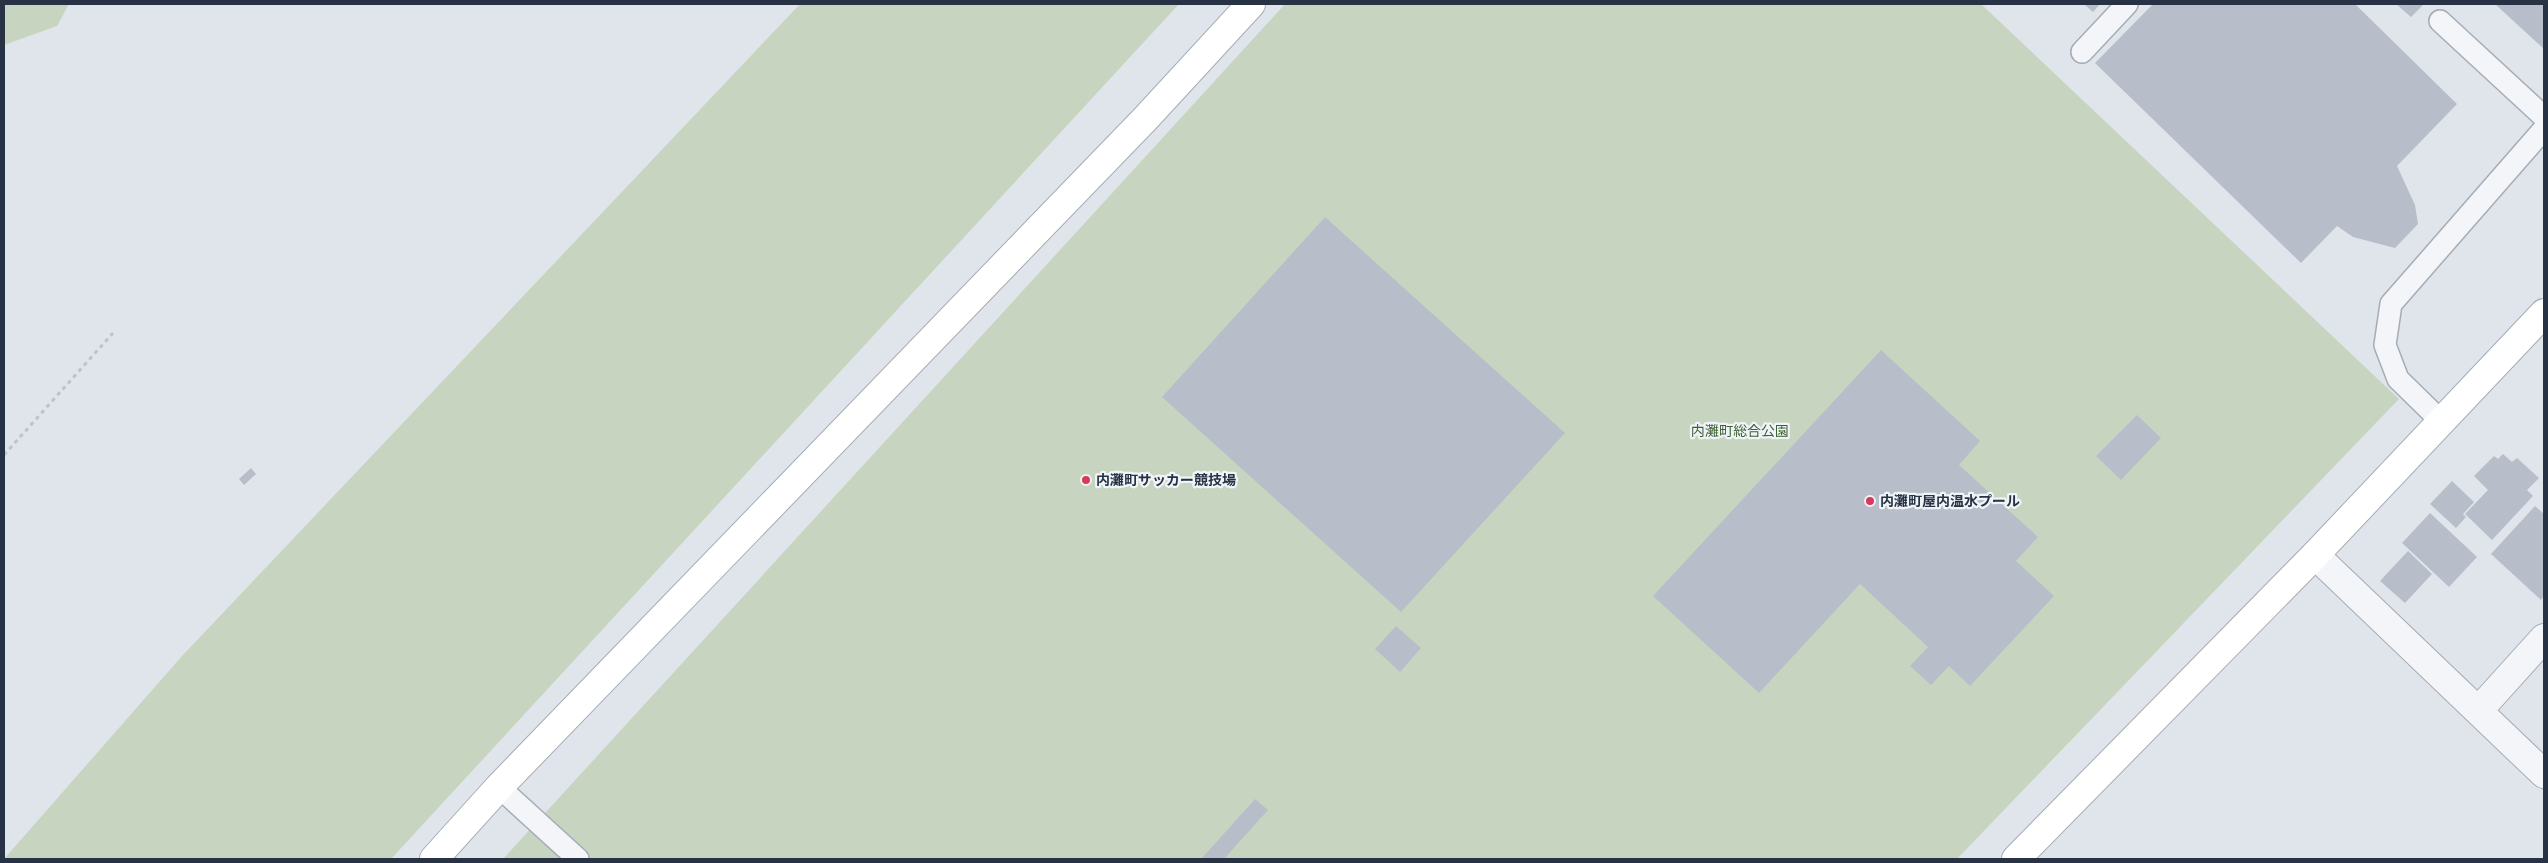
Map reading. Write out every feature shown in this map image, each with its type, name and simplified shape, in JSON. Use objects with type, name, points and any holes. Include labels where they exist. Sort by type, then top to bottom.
[{"type":"street","points":[[434,859],[499,788],[1146,118],[1251,4]]},
{"type":"street","points":[[2016,859],[2315,555],[2544,314]]},
{"type":"street","points":[[2315,555],[2544,774]]},
{"type":"street","points":[[2479,710],[2544,638]]},
{"type":"lane","points":[[2082,52],[2127,4]]},
{"type":"lane","points":[[2440,21],[2544,117]]},
{"type":"lane","points":[[2442,422],[2398,379],[2385,345],[2391,304],[2544,129]]},
{"type":"lane","points":[[499,788],[578,859]]},
{"type":"path","points":[[4,455],[113,333]]},
{"type":"green space","points":[[4,4],[69,4],[57,26],[4,45]]},
{"type":"green space","points":[[800,4],[1179,4],[391,859],[4,859],[182,656]]},
{"type":"green space","name":"内灘町総合公園","points":[[1285,4],[1981,4],[2399,399],[1957,859],[503,859]]},
{"type":"building","points":[[2084,4],[2100,4],[2093,12]]},
{"type":"building","points":[[2153,4],[2355,4],[2457,104],[2397,166],[2415,205],[2418,224],[2395,248],[2353,237],[2337,226],[2301,263],[2095,63]]},
{"type":"building","points":[[2396,4],[2424,4],[2411,17]]},
{"type":"building","points":[[2495,4],[2544,4],[2544,49]]},
{"type":"building","points":[[1325,217],[1565,433],[1401,612],[1162,397]]},
{"type":"building","name":"内灘町屋内温水プール","points":[[1881,350],[1980,441],[1959,465],[2038,537],[2016,561],[2054,596],[1970,686],[1949,666],[1931,685],[1910,666],[1928,647],[1860,584],[1759,693],[1653,596]]},
{"type":"building","points":[[2137,415],[2161,438],[2121,480],[2096,456]]},
{"type":"building","points":[[2503,454],[2512,462],[2517,458],[2539,478],[2527,490],[2533,496],[2492,540],[2465,514],[2488,490],[2474,476],[2494,456],[2498,459]]},
{"type":"building","points":[[251,468],[256,474],[244,485],[239,479]]},
{"type":"building","points":[[2452,481],[2474,502],[2463,514],[2466,517],[2456,528],[2430,504]]},
{"type":"building","points":[[2535,506],[2544,514],[2544,596],[2541,600],[2491,554]]},
{"type":"building","points":[[2430,513],[2477,557],[2449,587],[2402,543]]},
{"type":"building","points":[[2408,551],[2432,574],[2405,603],[2380,581]]},
{"type":"building","points":[[1396,626],[1421,648],[1400,672],[1375,649]]},
{"type":"building","points":[[1255,799],[1268,810],[1224,859],[1202,858]]},
{"type":"place","name":"内灘町サッカー競技場","points":[[1086,480]]},
{"type":"place","name":"内灘町屋内温水プール","points":[[1870,501]]}]
